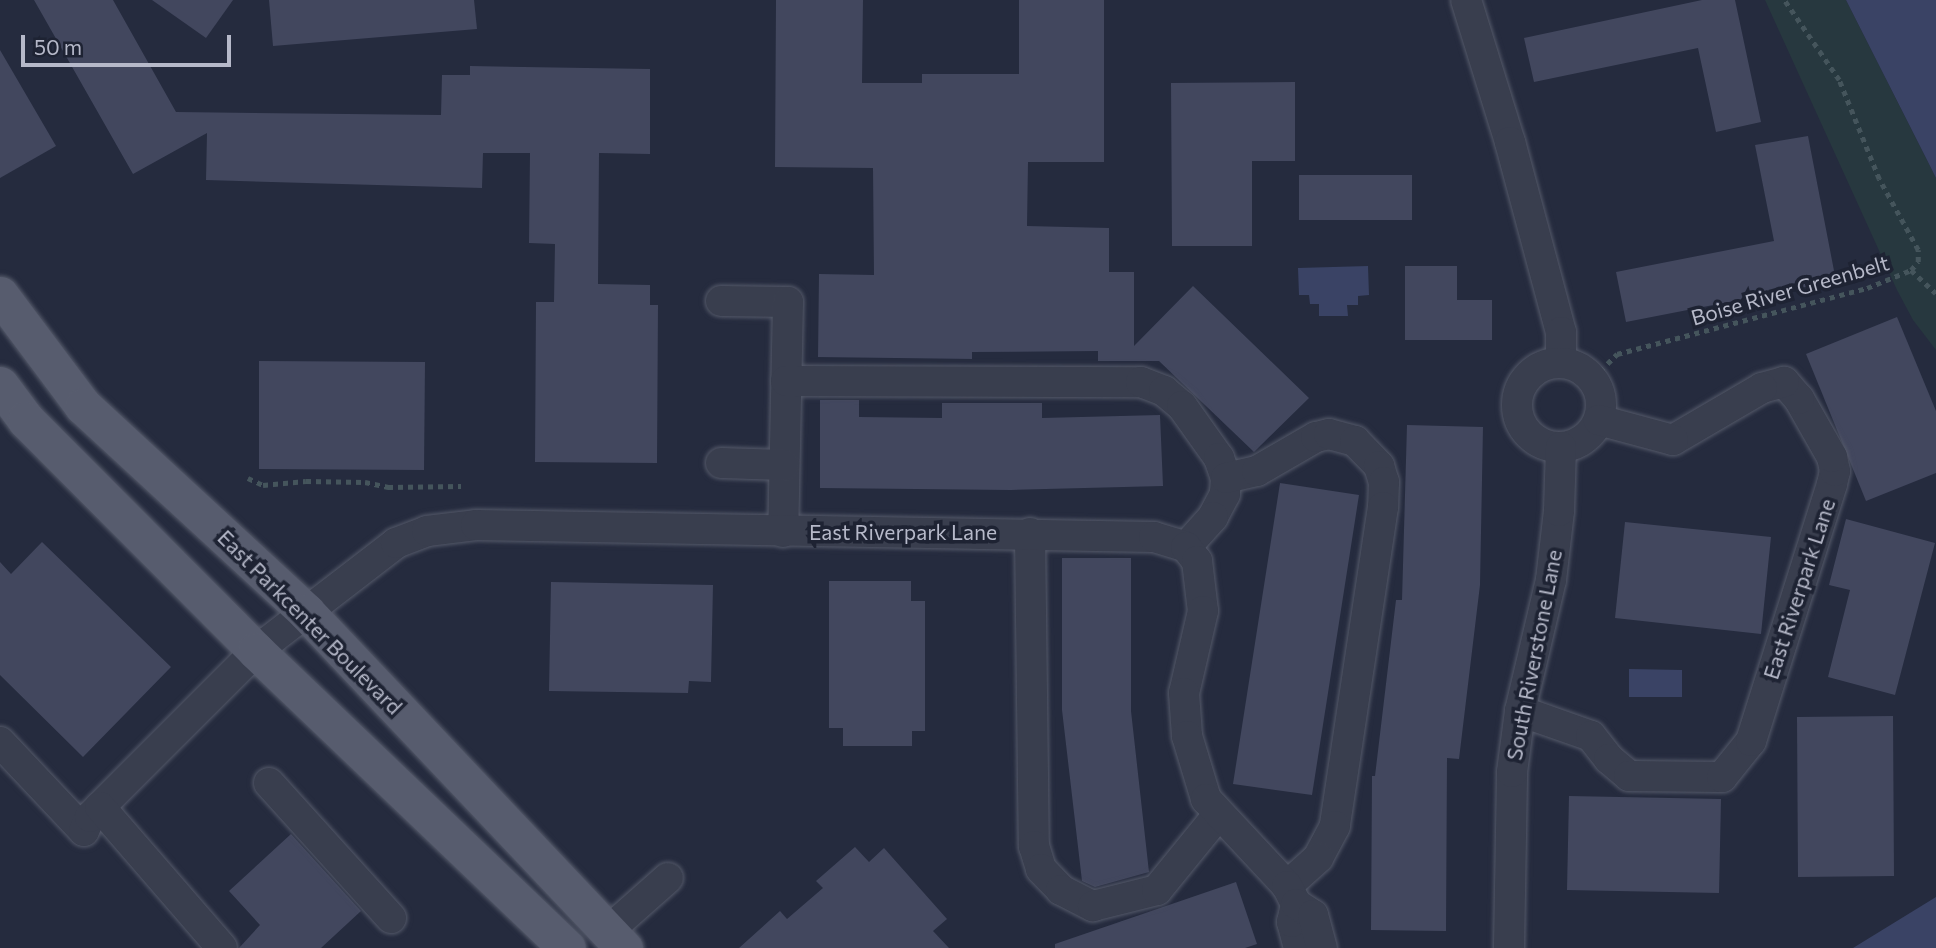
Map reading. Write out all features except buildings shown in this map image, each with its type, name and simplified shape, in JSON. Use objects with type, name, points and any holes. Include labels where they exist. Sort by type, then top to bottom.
[{"type":"main road","name":"East Parkcenter Boulevard","points":[[0,295],[83,405],[306,612],[616,939]]},
{"type":"main road","points":[[0,385],[26,421],[256,651],[567,948]]},
{"type":"street","points":[[1466,0],[1510,142],[1561,332],[1561,363]]},
{"type":"street","points":[[721,301],[788,302],[783,532]]},
{"type":"street","points":[[1561,363],[1583,369],[1593,379],[1600,391],[1599,419],[1582,440],[1562,447],[1543,444],[1532,437],[1518,414],[1517,400],[1521,386],[1529,375],[1541,366],[1561,363]]},
{"type":"street","points":[[786,381],[1140,382],[1164,391],[1182,407],[1219,458],[1226,478],[1225,494],[1213,517],[1186,547],[1198,561],[1203,589],[1203,611],[1184,693],[1187,736],[1206,799],[1218,816],[1313,915],[1322,948]]},
{"type":"street","name":"East Riverpark Lane","points":[[1520,711],[1591,736],[1609,758],[1629,776],[1722,777],[1751,741],[1832,484],[1835,471],[1832,457],[1799,400],[1784,382],[1762,388],[1673,440],[1599,419]]},
{"type":"street","points":[[1226,478],[1257,471],[1316,437],[1329,434],[1355,441],[1379,466],[1384,482],[1383,507],[1335,826],[1318,858],[1292,895],[1292,922],[1299,948]]},
{"type":"street","name":"South Riverstone Lane","points":[[1509,948],[1512,772],[1520,711],[1551,580],[1559,511],[1562,447]]},
{"type":"street","points":[[721,463],[784,465]]},
{"type":"street","name":"East Riverpark Lane","points":[[0,742],[84,831],[90,817],[256,651],[396,543],[427,530],[476,525],[783,532],[1030,533],[1154,537],[1186,547]]},
{"type":"street","points":[[1030,533],[1034,846],[1041,869],[1060,890],[1093,906],[1157,890],[1218,816]]},
{"type":"street","points":[[270,783],[391,918]]},
{"type":"street","points":[[100,807],[222,948]]},
{"type":"street","points":[[616,939],[668,878]]},
{"type":"path","name":"Boise River Greenbelt","points":[[1593,379],[1617,354],[1867,288],[1910,270],[1918,262],[1918,250],[1879,179],[1839,80],[1784,0]]},
{"type":"path","points":[[1910,270],[1936,293]]},
{"type":"path","points":[[248,478],[273,485],[306,481],[365,482],[388,487],[461,486]]},
{"type":"shaded area","points":[[1765,0],[1846,0],[1936,178],[1936,350],[1913,320],[1897,290]]},
{"type":"water","points":[[1846,0],[1936,0],[1936,178],[1925,156]]},
{"type":"water","points":[[1368,266],[1369,295],[1358,296],[1358,305],[1347,305],[1348,316],[1319,316],[1319,304],[1310,304],[1309,295],[1299,295],[1298,268]]},
{"type":"water","points":[[1629,669],[1682,670],[1682,697],[1629,697]]},
{"type":"water","points":[[1936,897],[1936,948],[1853,948]]}]
